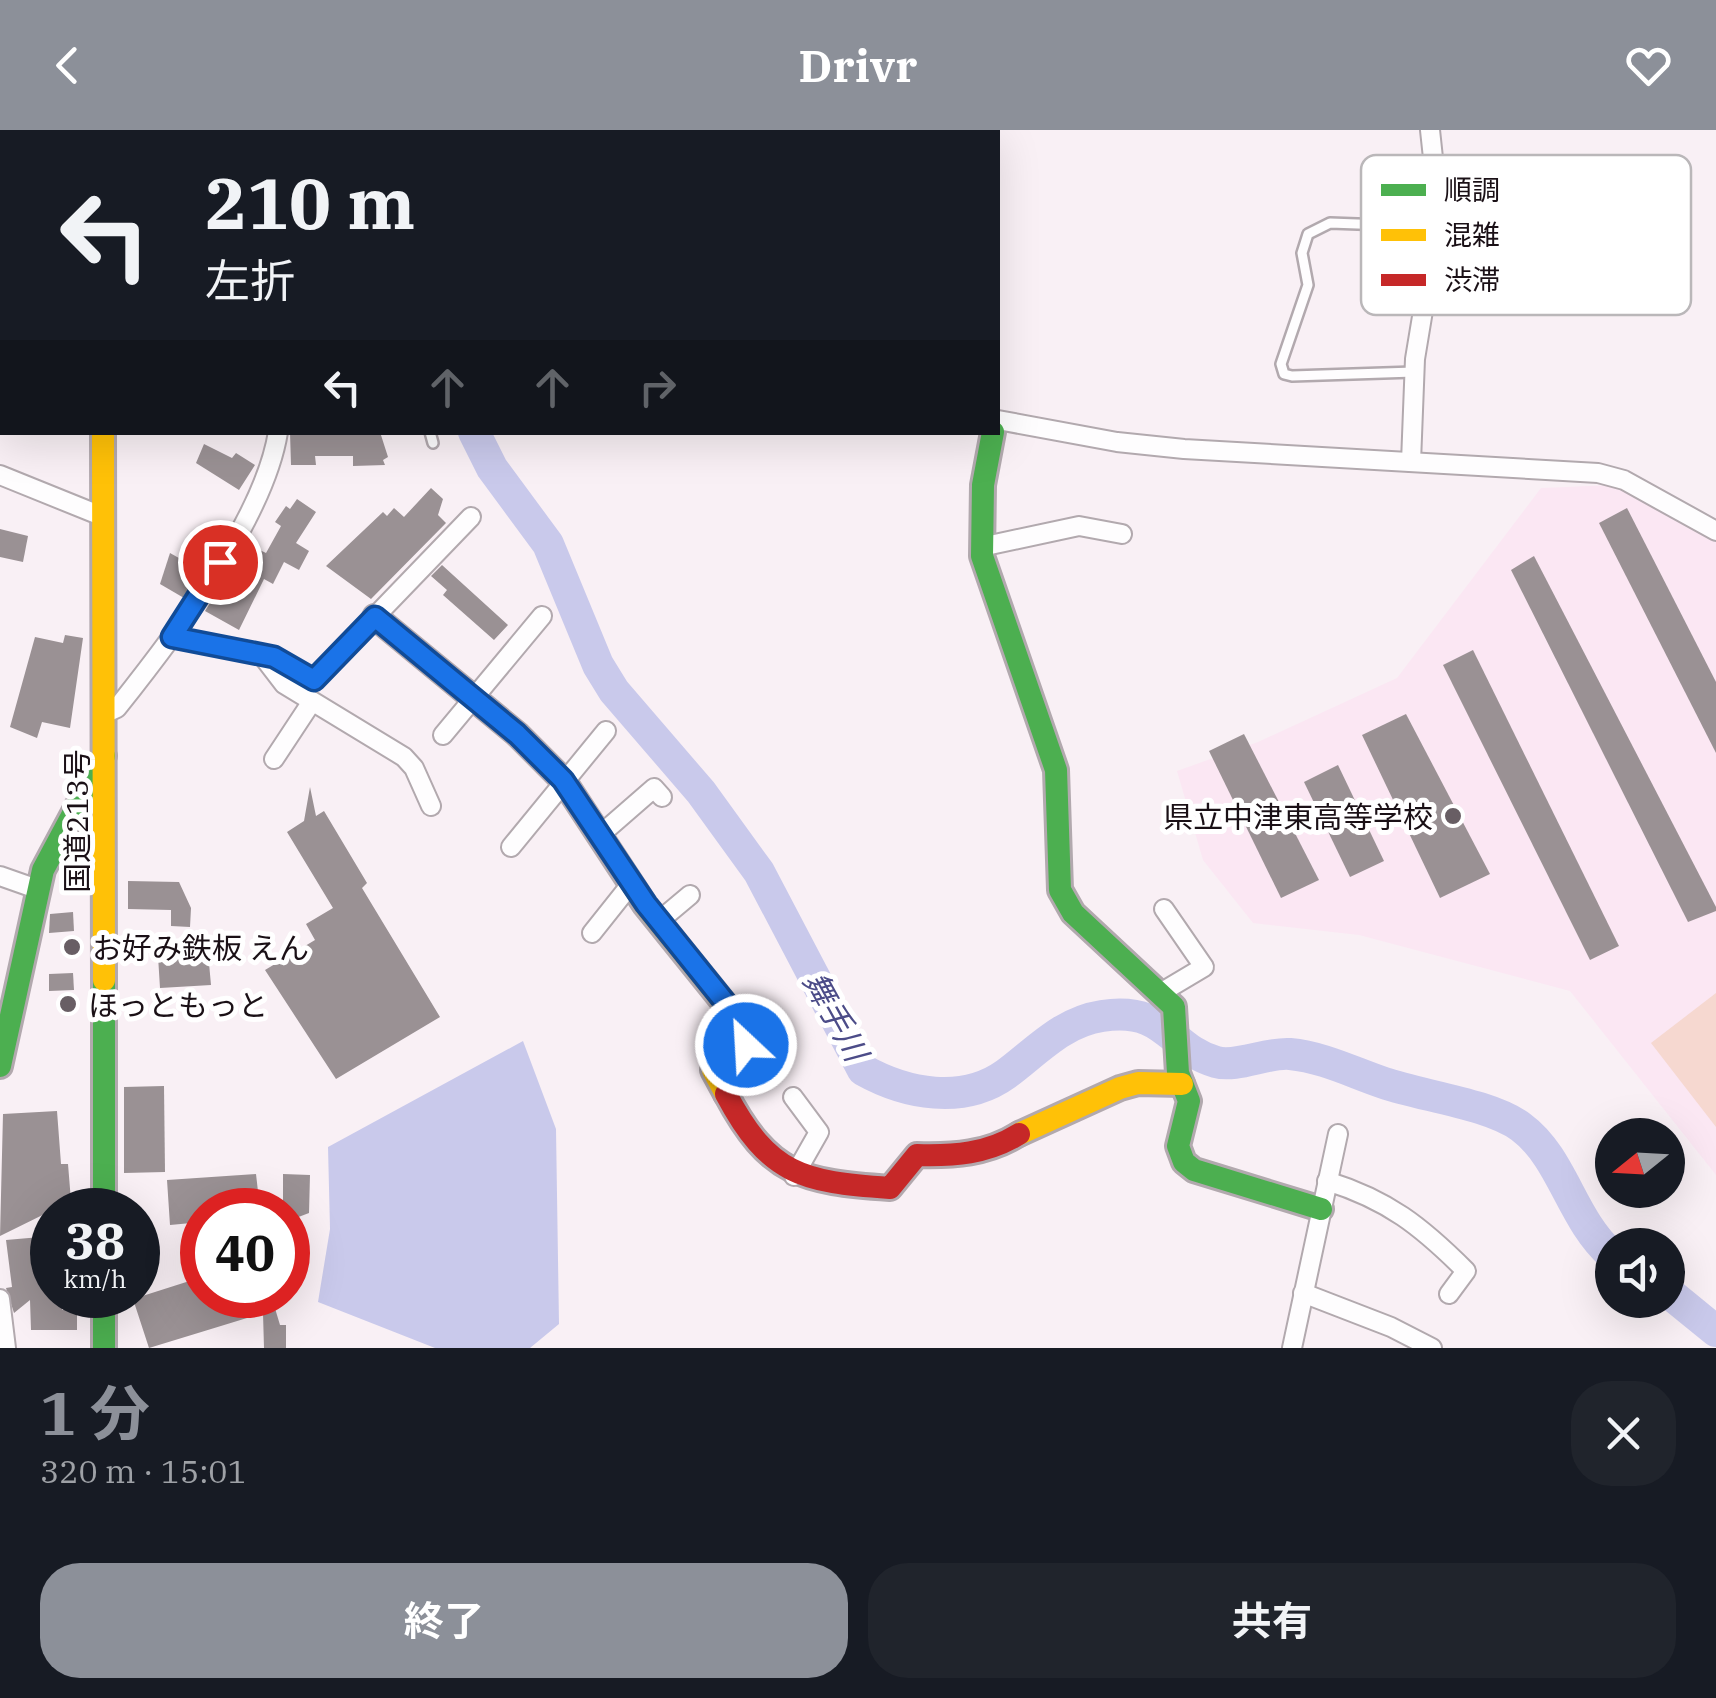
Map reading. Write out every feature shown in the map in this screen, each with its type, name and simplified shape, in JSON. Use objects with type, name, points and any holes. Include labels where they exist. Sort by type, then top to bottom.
[{"type":"main road","name":"国道213号","points":[[103,435],[104,1188]]},
{"type":"main road","points":[[992,435],[983,485],[981,547],[1056,770],[1060,890],[1074,913],[1162,992],[1179,1014],[1178,1072],[1189,1104],[1176,1143],[1186,1165],[1320,1208]]},
{"type":"main road","points":[[375,617],[474,698],[564,782],[631,884],[745,1028],[744,1051],[713,1070],[747,1132],[770,1160],[794,1176],[820,1184],[890,1188],[917,1155],[952,1156],[997,1148],[1020,1132],[1120,1088],[1138,1083],[1182,1084]]},
{"type":"main road","points":[[0,1066],[37,889],[58,837],[106,751]]},
{"type":"main road","points":[[104,1318],[104,1348]]},
{"type":"street","points":[[1430,130],[1433,155]]},
{"type":"street","points":[[1410,462],[1414,372],[1423,315]]},
{"type":"street","points":[[1000,420],[1128,444],[1611,475],[1716,531]]},
{"type":"street","points":[[106,713],[117,708],[172,637],[247,513],[272,460],[277,435]]},
{"type":"street","points":[[0,474],[104,517]]},
{"type":"street","points":[[172,637],[261,654],[314,680],[471,518]]},
{"type":"street","points":[[981,547],[1079,526],[1122,534]]},
{"type":"street","points":[[443,736],[542,616]]},
{"type":"street","points":[[261,654],[284,684],[404,757],[414,768],[431,806]]},
{"type":"street","points":[[274,760],[311,703]]},
{"type":"street","points":[[512,848],[606,731]]},
{"type":"street","points":[[600,835],[654,788],[662,798]]},
{"type":"street","points":[[0,876],[37,889]]},
{"type":"street","points":[[592,933],[631,884]]},
{"type":"street","points":[[660,921],[690,895]]},
{"type":"street","points":[[1162,992],[1204,967],[1164,908]]},
{"type":"street","points":[[793,1097],[818,1132],[794,1176]]},
{"type":"street","points":[[1292,1348],[1338,1134]]},
{"type":"street","points":[[1327,1181],[1371,1195],[1424,1229],[1466,1271],[1449,1294]]},
{"type":"street","points":[[1303,1293],[1432,1348]]},
{"type":"street","points":[[0,1299],[6,1348]]},
{"type":"lane","points":[[1361,225],[1330,223],[1308,234],[1302,253],[1308,286],[1281,364],[1284,374],[1414,372]]},
{"type":"shaded area","name":"県立中津東高等学校","points":[[1615,485],[1716,538],[1716,1175],[1685,1136],[1685,1118],[1671,1118],[1570,991],[1359,935],[1253,923],[1203,860],[1177,771],[1258,742],[1397,678],[1541,488]]},
{"type":"shaded area","points":[[1716,993],[1716,1127],[1651,1043]]},
{"type":"water","points":[[523,1041],[556,1129],[559,1324],[530,1348],[435,1348],[318,1302],[330,1229],[328,1147]]},
{"type":"building","points":[[290,435],[381,435],[388,457],[383,460],[385,465],[353,466],[353,456],[315,456],[316,465],[291,465]]},
{"type":"building","points":[[204,444],[232,458],[236,453],[255,465],[239,490],[196,463]]},
{"type":"building","points":[[431,488],[443,499],[438,515],[446,523],[371,599],[326,566],[383,512],[387,516],[394,508],[404,517]]},
{"type":"building","points":[[297,499],[316,512],[296,543],[309,551],[299,570],[284,562],[273,584],[264,579],[239,630],[205,611],[247,544],[266,553],[281,526],[275,522],[286,506],[290,509]]},
{"type":"building","points":[[1627,508],[1716,682],[1716,753],[1599,523]]},
{"type":"building","points":[[0,529],[28,536],[23,562],[0,557]]},
{"type":"building","points":[[170,553],[202,571],[184,598],[160,584]]},
{"type":"building","points":[[1534,556],[1716,911],[1688,922],[1511,570]]},
{"type":"building","points":[[442,565],[508,625],[494,640],[443,595],[447,590],[431,576]]},
{"type":"building","points":[[65,635],[83,638],[70,728],[42,722],[37,738],[10,727],[35,637],[63,643]]},
{"type":"building","points":[[1473,650],[1619,946],[1590,960],[1443,665]]},
{"type":"building","points":[[1406,714],[1490,874],[1440,898],[1362,735]]},
{"type":"building","points":[[1244,734],[1319,880],[1281,898],[1209,751]]},
{"type":"building","points":[[1338,765],[1384,861],[1350,877],[1304,782]]},
{"type":"building","points":[[310,787],[316,816],[324,811],[367,883],[362,888],[440,1017],[336,1079],[265,970],[315,940],[306,924],[333,908],[287,832],[304,821]]},
{"type":"building","points":[[128,881],[179,882],[191,908],[190,927],[171,926],[171,910],[128,909]]},
{"type":"building","points":[[73,912],[74,931],[49,933],[50,914]]},
{"type":"building","points":[[198,942],[209,963],[211,985],[160,988],[158,956],[175,954]]},
{"type":"building","points":[[73,973],[74,990],[49,991],[49,974]]},
{"type":"building","points":[[164,1086],[165,1172],[124,1173],[124,1087]]},
{"type":"building","points":[[57,1111],[61,1164],[68,1164],[70,1188],[30,1188],[30,1221],[0,1236],[3,1114]]},
{"type":"building","points":[[256,1174],[258,1188],[180,1188],[180,1224],[170,1225],[167,1180]]},
{"type":"building","points":[[283,1174],[310,1175],[310,1188],[283,1188]]},
{"type":"building","points":[[30,1238],[30,1300],[14,1313],[6,1288],[12,1287],[6,1240]]},
{"type":"building","points":[[180,1284],[180,1318],[247,1318],[149,1348],[139,1318],[160,1318],[160,1290]]},
{"type":"building","points":[[31,1318],[77,1318],[77,1330],[31,1330]]},
{"type":"building","points":[[263,1318],[278,1318],[280,1325],[286,1325],[286,1348],[264,1348]]},
{"type":"waterway","name":"舞手川","points":[[476,435],[492,468],[548,544],[598,665],[614,691],[701,792],[759,872],[863,1070],[916,1090],[972,1090],[1006,1074],[1074,1024],[1102,1016],[1141,1017],[1200,1056],[1216,1062],[1233,1063],[1281,1054],[1314,1058],[1508,1119],[1547,1155],[1595,1236]]},
{"type":"waterway","name":"舞手川","points":[[1685,1306],[1716,1331]]},
{"type":"traffic: fast","points":[[992,435],[983,485],[982,556],[1056,770],[1060,890],[1073,913],[1174,1007],[1178,1073],[1189,1101],[1178,1146],[1184,1162],[1194,1170],[1321,1209]]},
{"type":"traffic: fast","points":[[0,1066],[43,870],[104,756]]},
{"type":"traffic: fast","points":[[104,980],[104,1188]]},
{"type":"traffic: fast","points":[[104,1318],[104,1348]]},
{"type":"traffic: slow","points":[[103,435],[104,980]]},
{"type":"traffic: slow","points":[[375,617],[517,734],[563,780],[645,905],[745,1029],[744,1051],[713,1070],[726,1094]]},
{"type":"traffic: slow","points":[[1019,1134],[1120,1088],[1138,1083],[1182,1084]]},
{"type":"traffic: jam","points":[[726,1094],[757,1142],[774,1158],[791,1169],[833,1182],[890,1188],[917,1155],[970,1152],[1019,1134]]},
{"type":"place","name":"県立中津東高等学校","points":[[1453,816]]},
{"type":"place","name":"お好み鉄板 えん","points":[[72,947]]},
{"type":"place","name":"ほっともっと","points":[[68,1004]]},
{"type":"route","points":[[220,562],[172,637],[274,657],[310,681],[318,678],[375,617],[517,734],[563,780],[646,904],[730,1006],[745,1028],[746,1045]]}]
